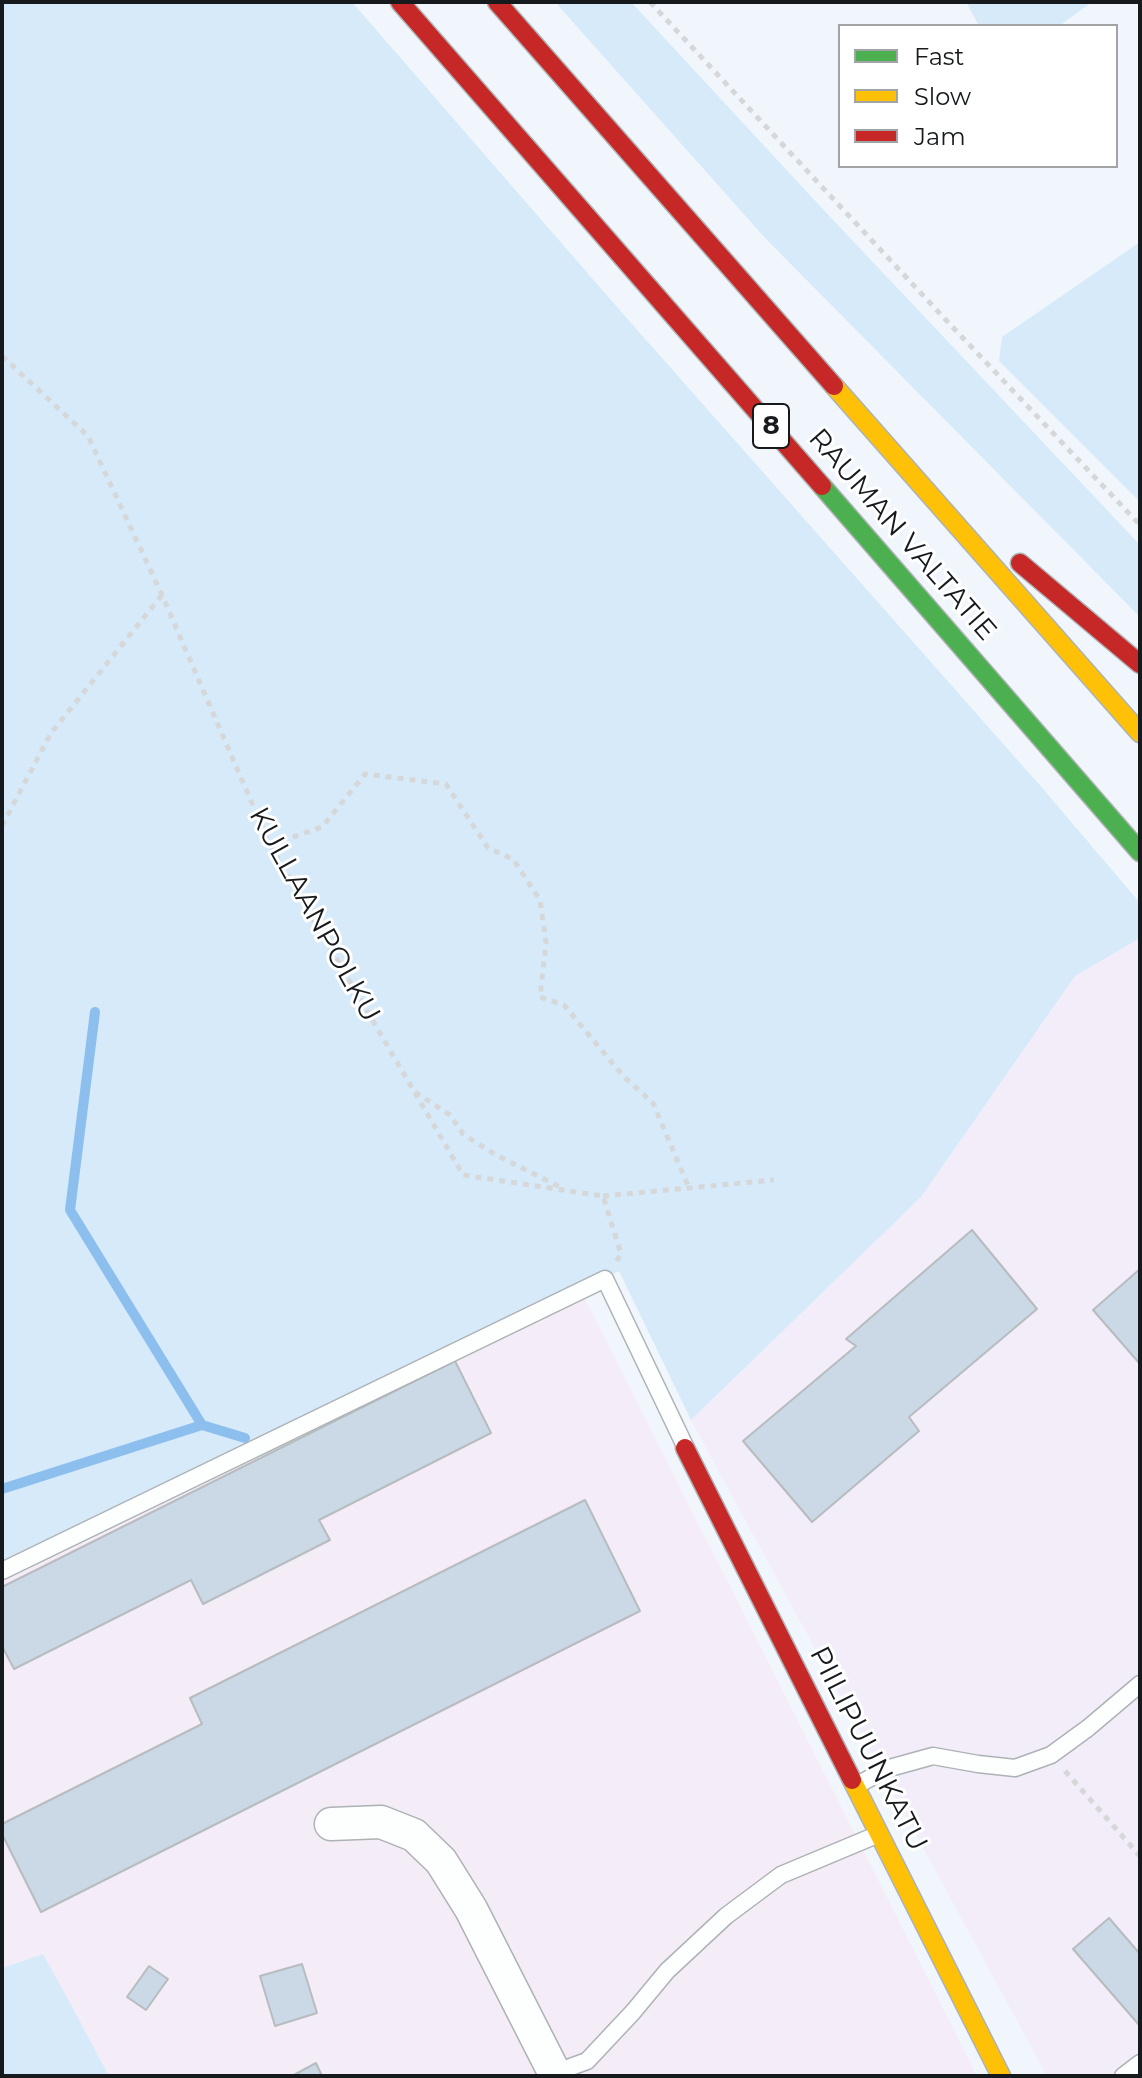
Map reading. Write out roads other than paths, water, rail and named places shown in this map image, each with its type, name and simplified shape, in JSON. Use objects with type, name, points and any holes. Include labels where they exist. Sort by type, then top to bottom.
[{"type":"main road","name":"RAUMAN VALTATIE","points":[[400,2],[1140,852]]},
{"type":"main road","name":"RAUMAN VALTATIE","points":[[497,2],[1140,733]]},
{"type":"main road","points":[[904,465],[1140,664]]},
{"type":"main road","name":"PIILIPUUNKATU","points":[[685,1448],[1001,2076]]},
{"type":"street","points":[[331,1824],[381,1822],[414,1835],[441,1861],[471,1909],[555,2075]]},
{"type":"lane","points":[[2,1571],[605,1279],[685,1448]]},
{"type":"lane","points":[[855,1787],[886,1769],[933,1756],[1015,1768],[1051,1755],[1140,1684]]},
{"type":"lane","points":[[555,2075],[587,2061],[667,1971],[726,1916],[781,1875],[879,1834]]},
{"type":"lane","points":[[1123,2076],[1140,2063]]},
{"type":"waterway","points":[[95,1012],[70,1210],[202,1425]]},
{"type":"waterway","points":[[2,1489],[202,1425],[245,1438]]}]
